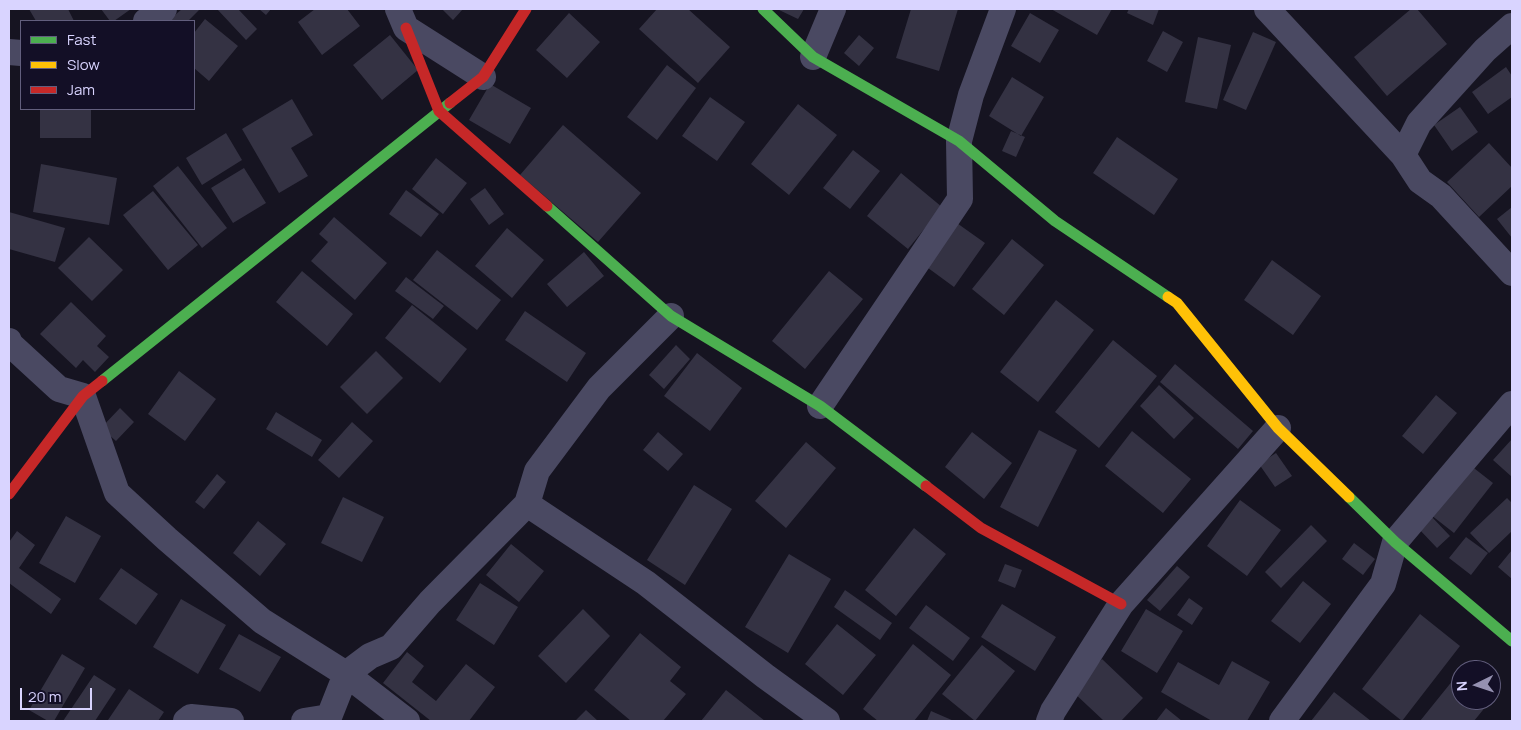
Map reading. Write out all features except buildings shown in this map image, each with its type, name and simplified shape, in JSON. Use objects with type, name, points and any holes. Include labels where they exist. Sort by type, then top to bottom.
[{"type":"street","points":[[148,20],[161,13],[164,9]]},
{"type":"street","points":[[9,494],[83,396],[483,77],[526,9]]},
{"type":"street","points":[[763,9],[813,57],[959,141],[1055,221],[1176,304],[1278,428],[1395,542],[1512,641]]},
{"type":"street","points":[[813,57],[833,9]]},
{"type":"street","points":[[820,406],[960,199],[959,141],[971,95],[1003,9]]},
{"type":"street","points":[[1267,9],[1403,155],[1420,181],[1440,196],[1512,273]]},
{"type":"street","points":[[402,19],[483,77]]},
{"type":"street","points":[[402,19],[439,111],[671,316],[820,406],[981,528],[1121,604]]},
{"type":"street","points":[[1403,155],[1419,123],[1485,50],[1512,26]]},
{"type":"street","points":[[304,721],[328,716],[346,674],[370,656],[391,647],[430,602],[527,504],[537,471],[600,388],[671,316]]},
{"type":"street","points":[[9,341],[59,389],[83,396]]},
{"type":"street","points":[[83,396],[117,493],[262,621],[346,674],[407,721]]},
{"type":"street","points":[[1282,721],[1383,584],[1395,542],[1512,404]]},
{"type":"street","points":[[1049,721],[1121,604],[1278,428]]},
{"type":"street","points":[[527,504],[646,583],[765,676],[827,721]]},
{"type":"street","points":[[186,721],[192,717],[231,721]]},
{"type":"traffic: fast","points":[[763,9],[813,57],[959,141],[1055,221],[1168,297]]},
{"type":"traffic: fast","points":[[102,381],[450,103]]},
{"type":"traffic: fast","points":[[547,206],[671,316],[820,406],[926,486]]},
{"type":"traffic: fast","points":[[1349,497],[1395,542],[1512,641]]},
{"type":"traffic: slow","points":[[1168,297],[1177,303],[1278,428],[1349,497]]},
{"type":"traffic: jam","points":[[450,103],[483,77],[526,9]]},
{"type":"traffic: jam","points":[[406,28],[439,111],[547,206]]},
{"type":"traffic: jam","points":[[9,494],[83,396],[102,381]]},
{"type":"traffic: jam","points":[[926,486],[981,528],[1121,604]]}]
